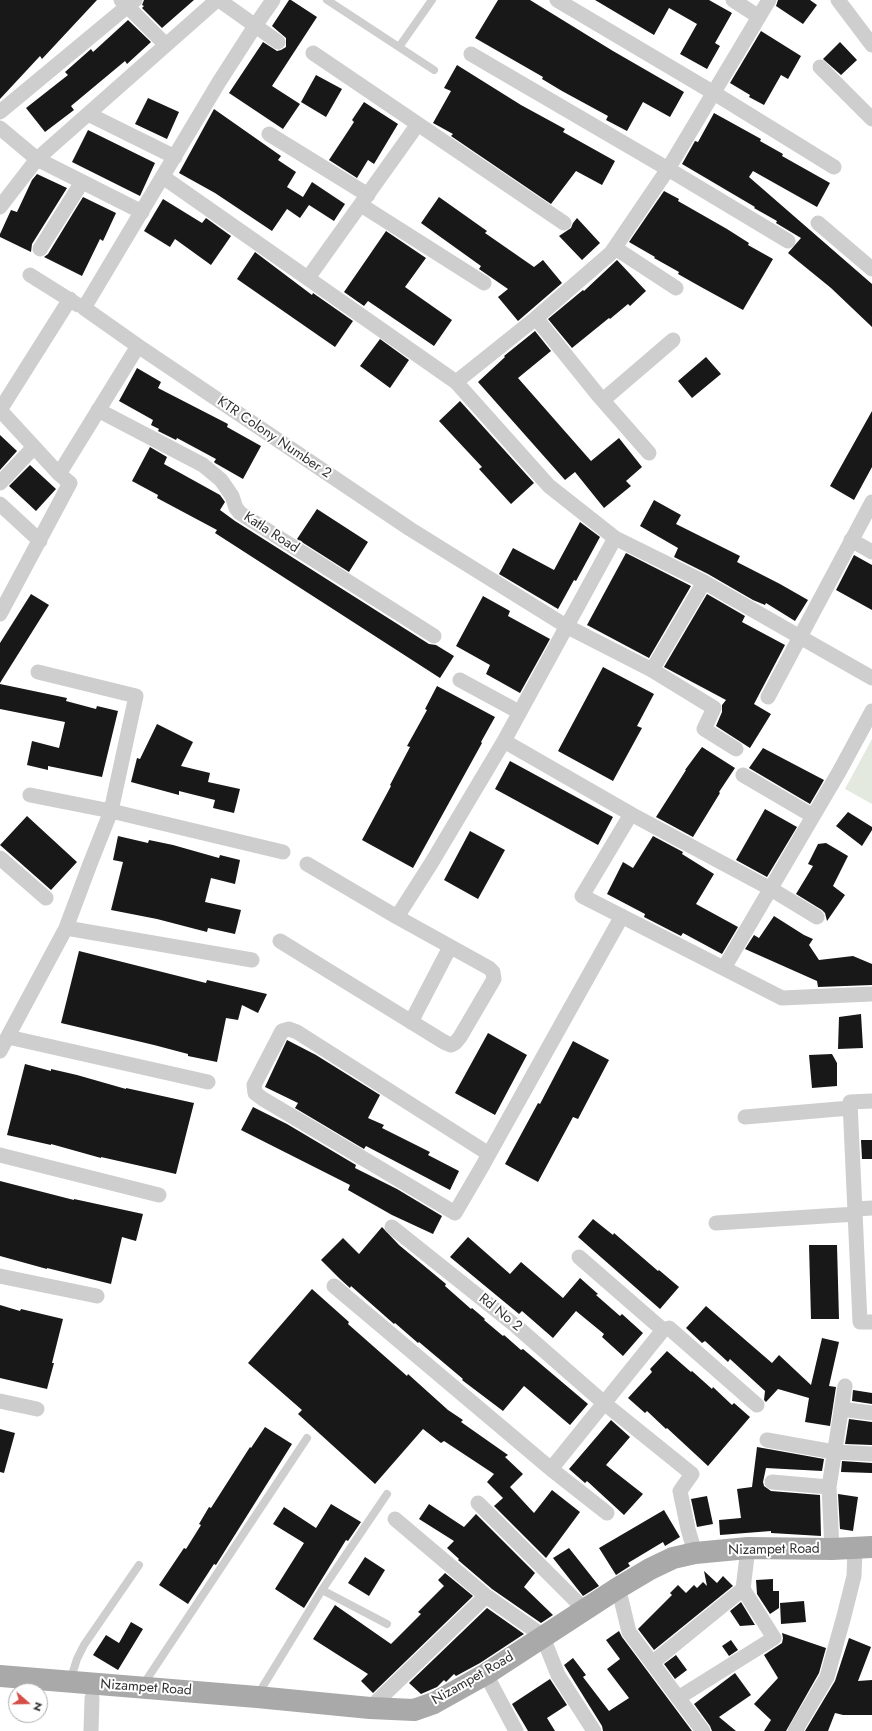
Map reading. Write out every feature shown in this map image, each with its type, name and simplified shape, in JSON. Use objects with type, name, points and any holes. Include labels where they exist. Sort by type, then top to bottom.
[{"type":"main road","name":"Nizampet Road","points":[[0,1676],[257,1697],[370,1708],[414,1715],[665,1573],[694,1565],[747,1555],[832,1549],[864,1553]]},
{"type":"main road","name":"Nizampet Road","points":[[48,1693],[92,1698],[414,1715],[453,1706],[490,1682],[585,1610],[650,1569],[673,1558],[695,1553],[747,1555],[864,1553]]},
{"type":"street","points":[[0,207],[37,159],[218,0],[278,42]]},
{"type":"street","points":[[84,308],[219,82],[254,26],[273,0]]},
{"type":"street","points":[[557,0],[714,93],[834,167]]},
{"type":"street","points":[[733,0],[759,17]]},
{"type":"street","points":[[456,382],[536,318],[611,253],[668,169],[768,0]]},
{"type":"street","points":[[838,0],[872,46]]},
{"type":"street","points":[[0,112],[128,2],[166,45]]},
{"type":"street","points":[[313,53],[564,223]]},
{"type":"street","points":[[471,54],[788,241]]},
{"type":"street","points":[[820,67],[872,119]]},
{"type":"street","points":[[88,114],[175,157]]},
{"type":"street","points":[[308,278],[418,124]]},
{"type":"street","points":[[0,128],[37,159],[142,212]]},
{"type":"street","points":[[268,134],[484,283]]},
{"type":"street","points":[[163,177],[456,382],[550,486],[615,538],[704,582],[872,678]]},
{"type":"street","points":[[40,249],[82,182]]},
{"type":"street","points":[[818,223],[869,262]]},
{"type":"street","points":[[615,248],[676,288]]},
{"type":"street","name":"KTR Colony Number 2","points":[[30,275],[84,308],[410,529],[566,626],[652,670],[714,708],[704,729],[736,749]]},
{"type":"street","points":[[0,613],[70,483],[59,474],[0,410],[70,299]]},
{"type":"street","points":[[536,318],[603,400],[649,453]]},
{"type":"street","points":[[603,400],[673,340]]},
{"type":"street","points":[[59,474],[138,346]]},
{"type":"street","name":"Katla Road","points":[[98,410],[203,465],[221,480],[232,496],[236,508],[240,513],[434,636]]},
{"type":"street","points":[[0,483],[34,447]]},
{"type":"street","points":[[768,697],[872,502]]},
{"type":"street","points":[[0,504],[40,541]]},
{"type":"street","points":[[397,917],[504,741],[615,538]]},
{"type":"street","points":[[851,540],[872,552]]},
{"type":"street","points":[[652,670],[704,582]]},
{"type":"street","points":[[0,1051],[66,928],[111,810],[136,696],[38,672]]},
{"type":"street","points":[[460,680],[519,712]]},
{"type":"street","points":[[724,968],[771,889],[872,711]]},
{"type":"street","points":[[504,741],[631,814],[771,889],[816,917]]},
{"type":"street","points":[[743,775],[813,816]]},
{"type":"street","points":[[30,795],[111,810],[283,852]]},
{"type":"street","points":[[631,814],[582,896],[782,998],[872,994]]},
{"type":"street","points":[[0,858],[46,898]]},
{"type":"street","points":[[280,940],[411,1022],[444,1042],[451,1044],[454,1044],[460,1037],[494,979],[493,972],[489,968],[397,917],[307,864]]},
{"type":"street","points":[[489,1154],[289,1028],[282,1031],[254,1085],[255,1093],[263,1099],[455,1213],[489,1154],[622,916]]},
{"type":"street","points":[[66,928],[252,960]]},
{"type":"street","points":[[411,1022],[450,946]]},
{"type":"street","points":[[8,1037],[208,1082]]},
{"type":"street","points":[[872,1101],[850,1102],[860,1322],[872,1322]]},
{"type":"street","points":[[744,1117],[850,1108]]},
{"type":"street","points":[[0,1155],[159,1195]]},
{"type":"street","points":[[716,1223],[856,1212],[872,1208]]},
{"type":"street","name":"Rd No 2","points":[[392,1227],[516,1326],[604,1403],[692,1474],[680,1491],[695,1553]]},
{"type":"street","points":[[579,1257],[663,1330]]},
{"type":"street","points":[[0,1276],[97,1296]]},
{"type":"street","points":[[334,1286],[551,1469],[607,1513]]},
{"type":"street","points":[[551,1469],[663,1330],[669,1328],[758,1405]]},
{"type":"street","points":[[832,1549],[829,1487],[845,1386]]},
{"type":"street","points":[[0,1401],[37,1409]]},
{"type":"street","points":[[841,1409],[872,1413]]},
{"type":"street","points":[[767,1440],[834,1452],[872,1454]]},
{"type":"street","points":[[772,1482],[829,1487]]},
{"type":"street","points":[[478,1503],[585,1610]]},
{"type":"street","points":[[395,1519],[486,1596],[544,1641],[558,1675],[594,1731]]},
{"type":"street","points":[[795,1731],[827,1677],[854,1576],[864,1553]]},
{"type":"street","points":[[678,1698],[774,1638],[743,1589],[747,1555]]},
{"type":"street","points":[[652,1663],[743,1589]]},
{"type":"street","points":[[370,1708],[486,1596]]},
{"type":"street","points":[[621,1599],[630,1632],[703,1731]]},
{"type":"street","points":[[490,1682],[516,1731]]},
{"type":"street","points":[[91,1731],[92,1698]]},
{"type":"lane","points":[[327,0],[434,70]]},
{"type":"lane","points":[[399,47],[432,0]]},
{"type":"lane","points":[[142,1688],[307,1438]]},
{"type":"lane","points":[[257,1697],[322,1590],[387,1494]]},
{"type":"lane","points":[[70,1682],[77,1659],[84,1645],[139,1566]]},
{"type":"lane","points":[[322,1590],[388,1624]]},
{"type":"shaded area","points":[[872,739],[872,804],[845,789]]},
{"type":"building","points":[[0,0],[97,0],[42,59],[40,56],[0,99]]},
{"type":"building","points":[[144,0],[194,0],[162,28],[142,8],[144,6],[142,5]]},
{"type":"building","points":[[289,0],[317,17],[272,86],[300,104],[283,129],[229,93],[263,42],[277,51],[286,47],[286,38],[272,26]]},
{"type":"building","points":[[498,0],[530,0],[613,51],[684,92],[670,117],[643,102],[627,131],[606,120],[608,116],[562,91],[542,79],[543,77],[475,38]]},
{"type":"building","points":[[595,0],[709,0],[732,13],[715,43],[720,46],[707,69],[680,54],[697,24],[669,8],[654,35]]},
{"type":"building","points":[[778,0],[810,0],[817,5],[803,24],[776,6]]},
{"type":"building","points":[[128,20],[151,42],[127,64],[125,61],[71,106],[74,110],[45,132],[26,108],[68,75],[65,72],[91,49],[93,52]]},
{"type":"building","points":[[761,31],[801,56],[788,79],[781,75],[764,105],[749,97],[750,95],[730,83]]},
{"type":"building","points":[[840,42],[857,60],[841,75],[823,59]]},
{"type":"building","points":[[457,65],[521,105],[565,129],[563,132],[615,161],[602,185],[576,171],[551,204],[451,136],[453,134],[433,123],[451,91],[444,88]]},
{"type":"building","points":[[316,75],[342,89],[326,117],[301,102]]},
{"type":"building","points":[[148,98],[179,112],[167,139],[135,124]]},
{"type":"building","points":[[364,102],[398,124],[374,164],[368,160],[357,178],[329,160],[354,122],[352,120]]},
{"type":"building","points":[[214,109],[281,156],[278,160],[296,172],[287,187],[303,197],[312,182],[345,204],[334,221],[309,205],[300,218],[287,209],[272,231],[215,193],[179,173]]},
{"type":"building","points":[[714,113],[761,139],[760,141],[783,154],[782,156],[830,183],[817,207],[753,171],[749,177],[872,284],[872,327],[831,288],[788,253],[801,238],[776,223],[777,221],[754,208],[755,207],[682,164],[695,141],[698,142]]},
{"type":"building","points":[[88,130],[155,163],[140,196],[72,162]]},
{"type":"building","points":[[37,174],[67,188],[32,244],[31,252],[0,237],[0,234],[11,210],[17,212],[32,180]]},
{"type":"building","points":[[664,191],[679,199],[678,201],[749,243],[748,245],[773,259],[743,310],[678,274],[679,272],[629,242]]},
{"type":"building","points":[[83,197],[116,213],[103,241],[100,239],[82,276],[44,257],[48,254]]},
{"type":"building","points":[[439,197],[487,231],[485,233],[534,267],[543,260],[562,283],[518,321],[498,297],[508,289],[479,269],[481,266],[421,223]]},
{"type":"building","points":[[163,199],[202,223],[206,218],[231,236],[211,265],[175,239],[170,247],[144,231]]},
{"type":"building","points":[[577,218],[600,243],[582,260],[559,236],[571,228]]},
{"type":"building","points":[[386,231],[426,258],[405,287],[452,320],[434,346],[368,301],[364,306],[344,292]]},
{"type":"building","points":[[255,252],[312,295],[313,293],[353,321],[335,347],[237,279]]},
{"type":"building","points":[[617,260],[646,291],[630,306],[628,304],[572,348],[548,319],[583,290],[584,291]]},
{"type":"building","points":[[535,331],[551,351],[518,378],[591,461],[619,438],[642,467],[626,481],[631,486],[604,508],[575,472],[565,480],[478,382],[505,357],[504,356]]},
{"type":"building","points":[[380,339],[409,360],[390,388],[360,366]]},
{"type":"building","points":[[706,357],[721,374],[692,398],[678,381]]},
{"type":"building","points":[[137,368],[161,382],[158,388],[228,424],[227,427],[261,446],[243,479],[215,463],[214,462],[216,459],[177,438],[176,440],[158,431],[159,429],[151,425],[153,420],[119,401]]},
{"type":"building","points":[[460,401],[534,483],[511,504],[479,469],[482,467],[439,421]]},
{"type":"building","points":[[872,411],[872,467],[854,500],[830,486]]},
{"type":"building","points":[[0,435],[17,451],[0,470]]},
{"type":"building","points":[[150,447],[167,457],[164,464],[220,495],[225,502],[220,510],[235,521],[429,644],[436,645],[454,656],[440,678],[215,533],[217,530],[157,498],[158,495],[132,481]]},
{"type":"building","points":[[30,465],[56,489],[36,511],[9,486]]},
{"type":"building","points":[[654,500],[681,515],[676,524],[740,556],[737,562],[808,600],[795,621],[766,603],[765,605],[753,600],[708,574],[674,557],[678,548],[640,526]]},
{"type":"building","points":[[317,509],[368,542],[349,572],[297,539]]},
{"type":"building","points":[[580,522],[600,537],[576,581],[574,580],[558,609],[499,574],[513,548],[554,570]]},
{"type":"building","points":[[626,553],[691,586],[649,658],[587,625]]},
{"type":"building","points":[[854,555],[872,565],[872,610],[836,590]]},
{"type":"building","points":[[31,594],[49,605],[0,683],[0,643]]},
{"type":"building","points":[[707,594],[745,616],[742,622],[785,645],[754,704],[771,714],[750,748],[716,726],[722,712],[722,705],[726,700],[664,667]]},
{"type":"building","points":[[483,596],[510,611],[508,616],[550,639],[520,693],[486,674],[490,665],[456,646]]},
{"type":"building","points":[[603,667],[654,694],[637,726],[642,728],[613,781],[558,751]]},
{"type":"building","points":[[0,684],[67,698],[66,701],[96,709],[97,706],[118,711],[102,777],[48,766],[48,770],[27,765],[32,741],[59,748],[65,722],[0,709]]},
{"type":"building","points":[[437,686],[495,717],[413,868],[362,840],[410,747],[407,746],[427,710],[425,709]]},
{"type":"building","points":[[157,724],[193,742],[181,766],[210,773],[208,782],[240,789],[234,813],[213,808],[215,800],[179,791],[179,795],[131,782],[137,758],[140,759]]},
{"type":"building","points":[[702,747],[735,768],[693,837],[656,817],[685,770]]},
{"type":"building","points":[[763,748],[824,780],[810,804],[749,768]]},
{"type":"building","points":[[510,761],[613,817],[598,845],[495,789]]},
{"type":"building","points":[[765,809],[797,827],[767,877],[736,860]]},
{"type":"building","points":[[848,812],[872,827],[872,830],[862,846],[836,826]]},
{"type":"building","points":[[27,816],[77,862],[51,890],[0,845]]},
{"type":"building","points":[[470,831],[505,850],[478,899],[444,880]]},
{"type":"building","points":[[118,836],[148,843],[149,840],[173,845],[219,858],[220,855],[240,860],[235,884],[211,878],[205,902],[241,910],[235,934],[208,928],[207,932],[157,919],[111,910],[123,862],[113,860]]},
{"type":"building","points":[[653,836],[683,852],[682,854],[714,874],[696,904],[738,927],[722,954],[683,933],[681,936],[644,917],[645,914],[607,894],[623,862],[633,868]]},
{"type":"building","points":[[826,843],[848,856],[833,886],[845,895],[827,921],[825,913],[822,910],[796,894],[813,866],[808,864],[818,844]]},
{"type":"building","points":[[774,916],[813,939],[809,945],[819,960],[853,956],[872,964],[872,985],[818,987],[817,981],[745,949],[754,935],[759,938]]},
{"type":"building","points":[[79,951],[206,983],[207,980],[267,994],[258,1013],[242,1005],[238,1020],[226,1018],[217,1062],[188,1056],[188,1054],[154,1045],[61,1023]]},
{"type":"building","points":[[861,1014],[863,1048],[838,1049],[839,1017]]},
{"type":"building","points":[[488,1033],[527,1055],[495,1115],[455,1093]]},
{"type":"building","points":[[287,1040],[316,1055],[380,1095],[368,1118],[384,1125],[382,1128],[430,1152],[428,1155],[459,1171],[450,1190],[366,1146],[364,1149],[295,1108],[298,1103],[265,1087]]},
{"type":"building","points":[[573,1041],[609,1060],[578,1119],[573,1117],[538,1182],[505,1164],[538,1103],[540,1104]]},
{"type":"building","points":[[832,1054],[837,1063],[837,1086],[812,1088],[809,1055]]},
{"type":"building","points":[[25,1064],[51,1071],[51,1069],[77,1075],[126,1089],[194,1103],[176,1174],[101,1158],[51,1144],[7,1135]]},
{"type":"building","points":[[253,1107],[287,1124],[356,1165],[355,1168],[397,1189],[442,1216],[433,1234],[392,1215],[348,1190],[350,1185],[241,1130]]},
{"type":"building","points":[[861,1140],[872,1140],[872,1159],[862,1159]]},
{"type":"building","points":[[0,1181],[74,1200],[143,1214],[136,1241],[122,1237],[111,1284],[0,1256]]},
{"type":"building","points":[[593,1219],[613,1235],[614,1233],[679,1287],[660,1309],[578,1237]]},
{"type":"building","points":[[382,1227],[399,1245],[446,1284],[445,1286],[471,1309],[472,1308],[485,1319],[484,1320],[521,1350],[523,1349],[588,1404],[570,1425],[524,1386],[503,1411],[462,1380],[463,1379],[419,1342],[418,1343],[395,1323],[394,1324],[351,1286],[350,1288],[321,1260],[343,1238],[359,1254]]},
{"type":"building","points":[[468,1237],[510,1274],[521,1262],[563,1298],[580,1278],[598,1294],[596,1295],[620,1316],[622,1314],[643,1333],[623,1356],[602,1337],[604,1334],[576,1311],[553,1338],[522,1311],[519,1314],[450,1257]]},
{"type":"building","points":[[809,1245],[837,1245],[839,1319],[811,1319]]},
{"type":"building","points":[[312,1289],[349,1322],[348,1324],[407,1376],[408,1374],[448,1410],[463,1420],[461,1422],[508,1455],[505,1457],[523,1474],[510,1487],[534,1513],[552,1490],[580,1512],[546,1558],[494,1506],[503,1498],[487,1482],[494,1474],[444,1441],[441,1443],[423,1429],[375,1484],[298,1414],[302,1410],[248,1363]]},
{"type":"building","points":[[0,1305],[20,1311],[21,1309],[63,1319],[47,1389],[0,1378]]},
{"type":"building","points":[[706,1306],[772,1363],[779,1355],[811,1385],[822,1338],[839,1342],[829,1386],[836,1387],[830,1426],[805,1422],[809,1398],[778,1389],[766,1402],[764,1400],[765,1391],[730,1359],[728,1362],[705,1341],[702,1343],[686,1328]]},
{"type":"building","points":[[667,1351],[712,1389],[713,1387],[732,1405],[734,1403],[750,1417],[708,1466],[647,1411],[645,1413],[628,1398],[652,1372],[650,1369]]},
{"type":"building","points":[[853,1390],[872,1393],[872,1404],[852,1401]]},
{"type":"building","points":[[849,1419],[872,1422],[872,1445],[845,1444]]},
{"type":"building","points":[[611,1420],[630,1437],[606,1465],[643,1494],[624,1515],[587,1481],[585,1483],[569,1469]]},
{"type":"building","points":[[265,1427],[292,1444],[216,1565],[214,1564],[188,1604],[159,1585],[184,1548],[186,1549],[201,1525],[199,1524],[209,1507],[211,1508],[250,1447],[251,1448]]},
{"type":"building","points":[[0,1429],[15,1433],[4,1473],[0,1472]]},
{"type":"building","points":[[757,1447],[824,1459],[822,1471],[766,1468],[763,1482],[764,1486],[771,1491],[820,1495],[821,1536],[771,1533],[771,1531],[720,1535],[719,1520],[741,1518],[737,1489],[752,1487]]},
{"type":"building","points":[[842,1461],[872,1463],[872,1473],[841,1472]]},
{"type":"building","points":[[838,1494],[858,1497],[853,1531],[840,1529]]},
{"type":"building","points":[[707,1496],[713,1524],[697,1527],[691,1499]]},
{"type":"building","points":[[331,1504],[361,1522],[348,1541],[346,1540],[304,1608],[275,1589],[304,1543],[273,1524],[284,1507],[316,1528]]},
{"type":"building","points":[[429,1504],[464,1527],[476,1514],[535,1573],[524,1587],[553,1615],[541,1623],[492,1589],[458,1560],[459,1559],[447,1548],[454,1541],[419,1519]]},
{"type":"building","points":[[664,1510],[680,1537],[665,1546],[663,1542],[628,1563],[630,1566],[616,1575],[599,1548]]},
{"type":"building","points":[[569,1548],[599,1586],[583,1596],[553,1558]]},
{"type":"building","points":[[365,1557],[385,1570],[369,1596],[348,1583]]},
{"type":"building","points":[[704,1571],[717,1583],[723,1576],[733,1586],[654,1650],[638,1629],[672,1595],[670,1593],[678,1585],[686,1593],[694,1585],[697,1588],[703,1582],[707,1586]]},
{"type":"building","points":[[445,1573],[473,1596],[373,1693],[361,1681],[368,1674],[313,1639],[335,1605],[391,1644],[421,1614],[418,1612],[444,1586],[438,1580]]},
{"type":"building","points":[[773,1579],[773,1591],[779,1591],[779,1608],[770,1614],[757,1594],[756,1580]]},
{"type":"building","points":[[804,1601],[806,1622],[781,1624],[780,1603]]},
{"type":"building","points":[[741,1602],[755,1625],[740,1626],[730,1611]]},
{"type":"building","points":[[487,1608],[524,1634],[480,1663],[456,1676],[454,1674],[446,1682],[444,1680],[437,1687],[421,1694],[409,1683]]},
{"type":"building","points":[[131,1622],[143,1629],[118,1670],[93,1655],[106,1635],[119,1643]]},
{"type":"building","points":[[619,1631],[692,1731],[603,1731],[602,1726],[564,1665],[573,1658],[586,1675],[583,1677],[609,1711],[629,1698],[607,1669],[620,1659],[606,1640]]},
{"type":"building","points":[[782,1633],[826,1648],[819,1673],[786,1731],[764,1731],[771,1720],[754,1704],[778,1678],[764,1655],[782,1643]]},
{"type":"building","points":[[849,1638],[871,1647],[858,1681],[872,1680],[872,1715],[843,1715],[835,1713],[828,1731],[805,1731],[835,1681]]},
{"type":"building","points":[[731,1640],[738,1650],[729,1656],[722,1646]]},
{"type":"building","points":[[676,1655],[687,1670],[675,1679],[664,1664]]},
{"type":"building","points":[[735,1673],[751,1695],[719,1717],[736,1731],[712,1731],[694,1704]]},
{"type":"building","points":[[550,1679],[567,1705],[547,1718],[555,1731],[528,1731],[512,1704]]}]
